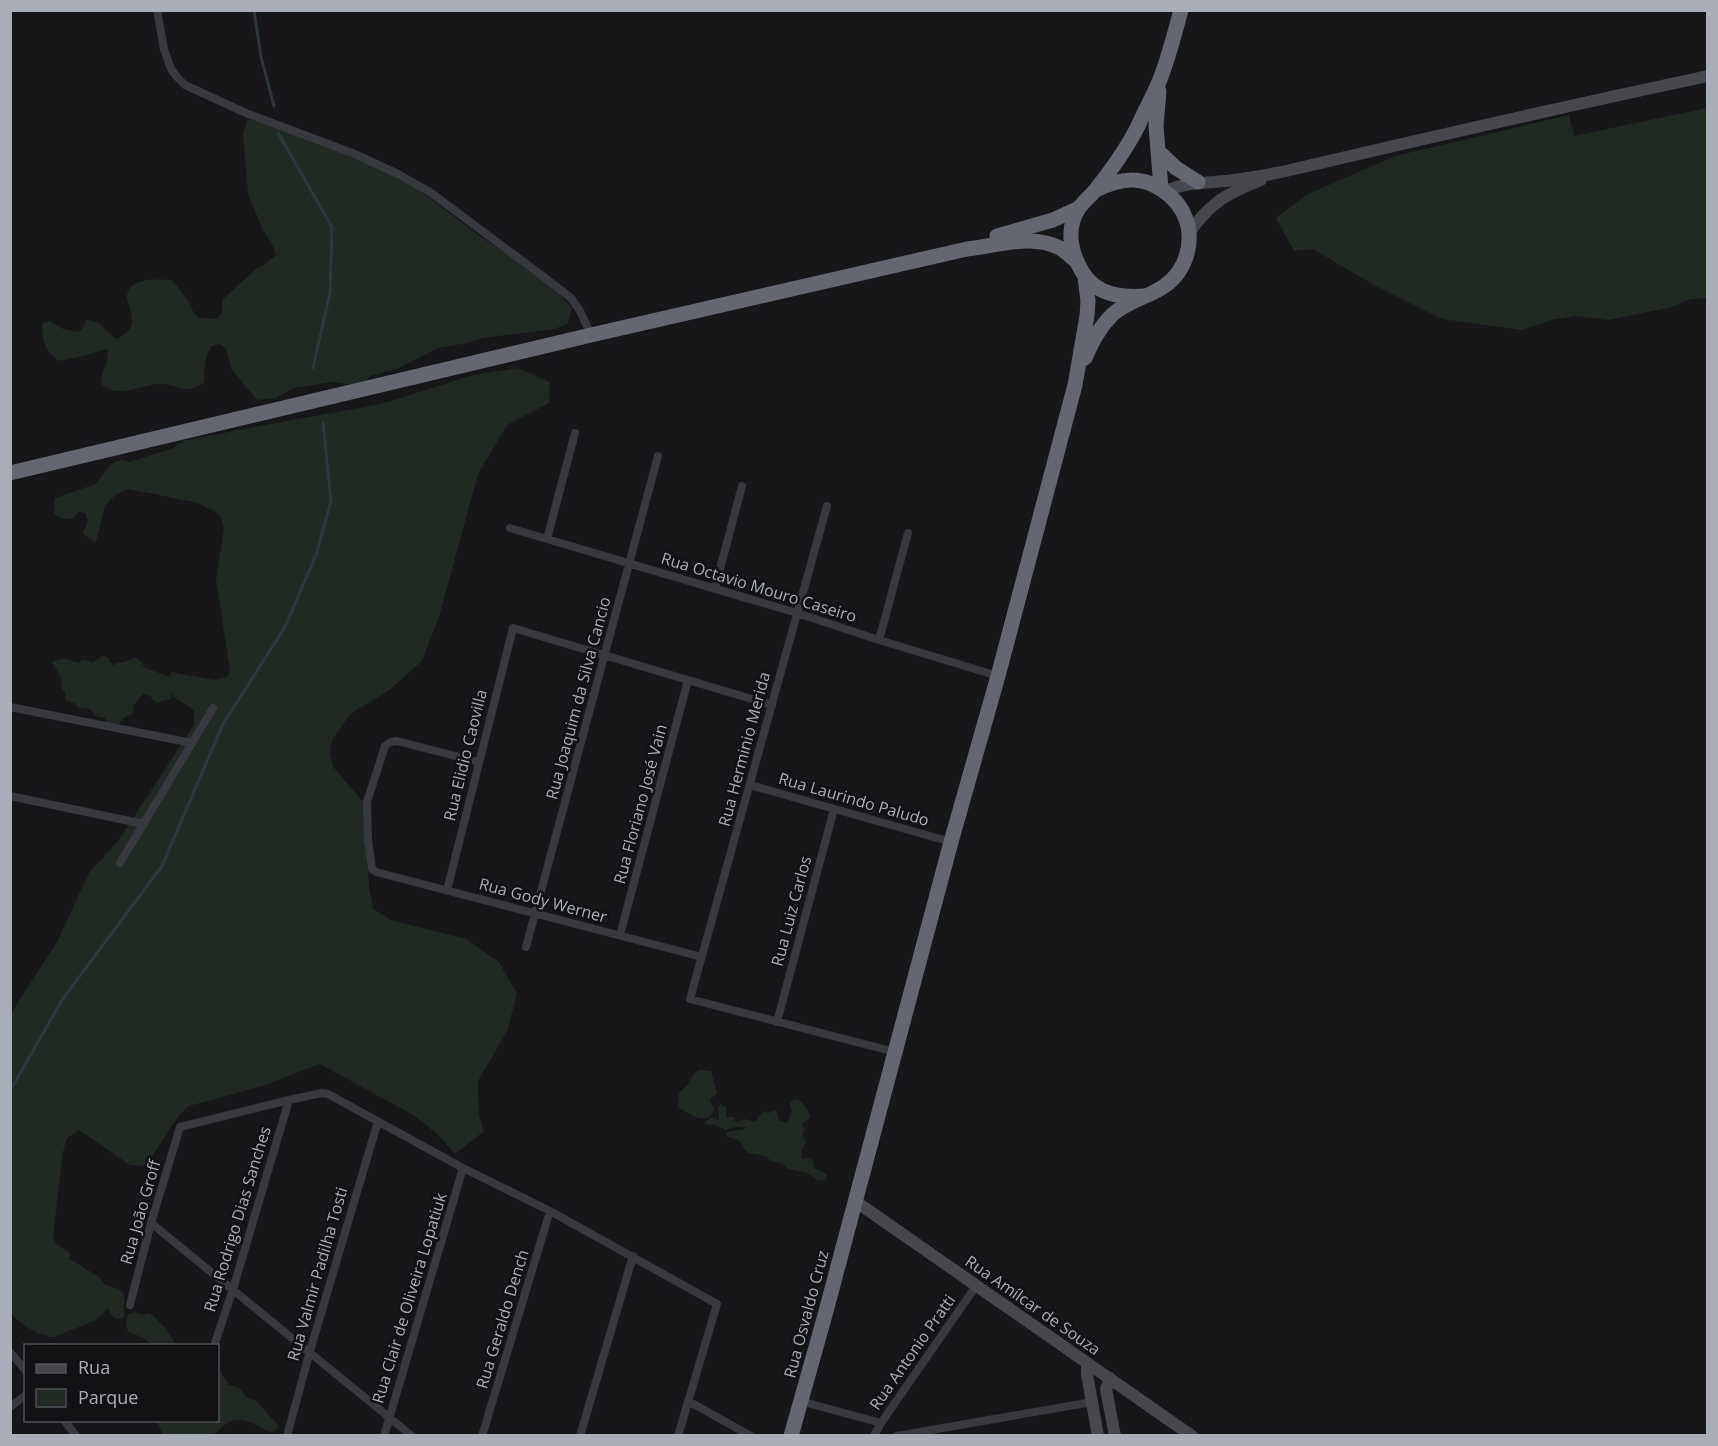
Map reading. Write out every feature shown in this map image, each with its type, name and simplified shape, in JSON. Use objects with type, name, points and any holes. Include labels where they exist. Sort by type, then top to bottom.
[{"type":"highway","points":[[1144,296],[1112,295],[1098,288],[1085,277],[1072,250],[1071,228],[1079,208],[1096,190],[1128,144],[1160,79],[1181,10]]},
{"type":"highway","points":[[1160,79],[1156,126],[1163,190]]},
{"type":"highway","points":[[1159,152],[1176,168],[1198,182]]},
{"type":"highway","points":[[1075,385],[1091,345],[1102,326],[1122,307],[1166,286],[1182,268],[1189,245],[1186,220],[1180,207],[1172,196],[1163,190],[1145,181],[1128,179],[1111,182],[1096,190]]},
{"type":"highway","points":[[967,249],[984,240],[1033,226],[1079,208]]},
{"type":"highway","points":[[10,473],[591,335],[967,249],[1023,240],[1039,241],[1061,248],[1075,260]]},
{"type":"highway","points":[[1075,385],[1087,316],[1085,277]]},
{"type":"highway","name":"Rua Osvaldo Cruz","points":[[791,1436],[951,842],[999,676],[1075,385]]},
{"type":"main road","points":[[1163,190],[1198,182],[1214,182],[1279,172],[1707,76]]},
{"type":"main road","points":[[1189,233],[1211,206],[1222,197],[1279,172]]},
{"type":"main road","name":"Rua Amílcar de Souza","points":[[855,1201],[1192,1436]]},
{"type":"main road","points":[[1087,1363],[1098,1436]]},
{"type":"main road","points":[[1110,1378],[1106,1389],[1115,1436]]},
{"type":"street","points":[[157,10],[164,49],[171,69],[185,85],[246,113],[355,154],[430,192],[571,298],[591,335]]},
{"type":"street","points":[[547,539],[575,433]]},
{"type":"street","name":"Rua Joaquim da Silva Cancio","points":[[526,947],[658,456]]},
{"type":"street","points":[[715,588],[742,486]]},
{"type":"street","name":"Rua Herminio Merida","points":[[777,1022],[690,999],[827,506]]},
{"type":"street","name":"Rua Octavio Mouro Caseiro","points":[[510,528],[715,588],[999,676]]},
{"type":"street","points":[[879,640],[908,533]]},
{"type":"street","name":"Rua Elidio Caovilla","points":[[447,890],[513,628],[605,655]]},
{"type":"street","points":[[605,655],[772,705]]},
{"type":"street","name":"Rua Floriano José Vain","points":[[620,935],[688,680]]},
{"type":"street","points":[[10,707],[192,743]]},
{"type":"street","points":[[120,863],[213,708]]},
{"type":"street","name":"Rua Gody Werner","points":[[479,762],[397,741],[385,746],[367,802],[372,869],[376,872],[702,957]]},
{"type":"street","name":"Rua Laurindo Paludo","points":[[750,785],[951,842]]},
{"type":"street","points":[[10,796],[144,824]]},
{"type":"street","name":"Rua Luiz Carlos","points":[[777,1022],[834,809]]},
{"type":"street","points":[[777,1022],[895,1052]]},
{"type":"street","points":[[288,1101],[322,1093],[328,1094],[463,1168],[550,1211],[717,1304],[678,1436]]},
{"type":"street","name":"Rua João Groff","points":[[130,1305],[151,1223],[180,1127],[288,1101]]},
{"type":"street","name":"Rua Rodrigo Dias Sanches","points":[[215,1344],[288,1101]]},
{"type":"street","name":"Rua Valmir Padilha Tosti","points":[[287,1436],[378,1121]]},
{"type":"street","name":"Rua Clair de Oliveira Lopatiuk","points":[[384,1436],[463,1168]]},
{"type":"street","name":"Rua Geraldo Dench","points":[[482,1436],[550,1211]]},
{"type":"street","points":[[151,1223],[412,1436]]},
{"type":"street","points":[[580,1436],[633,1256]]},
{"type":"street","name":"Rua Antonio Pratti","points":[[874,1436],[976,1286]]},
{"type":"street","points":[[10,1352],[24,1369]]},
{"type":"street","points":[[10,1407],[24,1396]]},
{"type":"street","points":[[688,1401],[751,1436]]},
{"type":"street","points":[[800,1401],[881,1423]]},
{"type":"street","points":[[897,1436],[1092,1402]]},
{"type":"street","points":[[66,1422],[76,1436]]},
{"type":"green space","points":[[1707,108],[1707,298],[1691,299],[1672,307],[1608,320],[1576,316],[1551,320],[1522,330],[1442,319],[1374,285],[1313,249],[1294,251],[1276,218],[1306,195],[1395,156],[1569,115],[1574,136]]},
{"type":"green space","points":[[248,119],[262,121],[366,161],[418,189],[552,287],[572,308],[568,323],[555,329],[482,338],[438,348],[399,368],[371,376],[360,386],[333,382],[293,388],[276,398],[257,400],[231,369],[226,348],[219,344],[212,346],[207,354],[204,382],[189,389],[156,384],[124,391],[108,389],[101,384],[108,358],[107,349],[59,361],[45,345],[42,323],[50,321],[63,329],[79,332],[86,320],[93,321],[117,339],[131,326],[128,290],[138,283],[159,279],[172,280],[187,299],[194,313],[200,318],[216,319],[221,314],[223,299],[256,269],[276,255],[248,194],[243,133]]},
{"type":"green space","points":[[518,368],[550,382],[549,403],[507,425],[478,474],[439,617],[422,661],[388,691],[350,714],[332,740],[330,754],[334,768],[364,803],[369,887],[373,909],[391,920],[466,939],[499,962],[517,994],[507,1031],[478,1081],[479,1116],[484,1131],[455,1154],[438,1135],[415,1116],[320,1064],[262,1086],[189,1106],[178,1116],[146,1166],[130,1165],[79,1130],[67,1138],[63,1152],[53,1236],[56,1244],[70,1253],[71,1256],[68,1258],[99,1277],[105,1285],[122,1292],[124,1317],[118,1319],[114,1317],[108,1308],[96,1320],[54,1337],[39,1334],[11,1314],[10,1015],[58,940],[89,873],[118,841],[194,725],[194,710],[174,697],[172,692],[171,699],[156,703],[150,696],[143,694],[133,706],[131,714],[118,724],[106,723],[105,718],[95,716],[89,708],[79,708],[74,703],[66,701],[61,678],[52,662],[64,658],[79,663],[83,660],[92,663],[102,656],[108,657],[113,666],[135,658],[144,667],[169,677],[172,672],[214,680],[227,677],[230,670],[216,580],[224,527],[219,514],[198,503],[129,489],[115,495],[105,506],[96,542],[83,534],[88,520],[85,513],[78,512],[74,518],[61,518],[54,513],[55,498],[96,484],[109,466],[115,462],[122,460],[129,462],[171,449],[183,441],[381,404],[473,375]]},
{"type":"green space","points":[[700,1070],[711,1071],[717,1093],[710,1100],[714,1109],[713,1113],[701,1119],[678,1107],[679,1093],[689,1083],[694,1073]]},
{"type":"green space","points":[[794,1099],[803,1103],[810,1117],[802,1124],[805,1131],[802,1134],[806,1143],[801,1159],[808,1158],[813,1161],[814,1168],[827,1175],[825,1180],[817,1180],[807,1173],[788,1169],[784,1164],[771,1161],[766,1156],[749,1153],[740,1141],[726,1136],[727,1132],[745,1129],[745,1127],[725,1130],[717,1125],[705,1124],[712,1117],[719,1119],[718,1106],[721,1104],[727,1108],[726,1117],[733,1117],[736,1122],[745,1119],[755,1122],[763,1111],[769,1113],[774,1110],[779,1120],[787,1123],[792,1112],[790,1103]]},
{"type":"green space","points":[[150,1313],[166,1329],[175,1344],[152,1344],[142,1337],[128,1332],[126,1324],[128,1314]]},
{"type":"green space","points":[[219,1366],[229,1385],[240,1388],[246,1397],[256,1401],[279,1426],[273,1432],[246,1421],[235,1420],[209,1436],[161,1435],[157,1422],[219,1422]]},
{"type":"waterway","points":[[254,10],[261,57],[274,106]]},
{"type":"waterway","points":[[278,133],[332,227],[330,293],[313,368]]},
{"type":"waterway","points":[[10,1091],[62,1000],[162,866],[223,724],[285,627],[316,555],[331,501],[323,423]]}]
